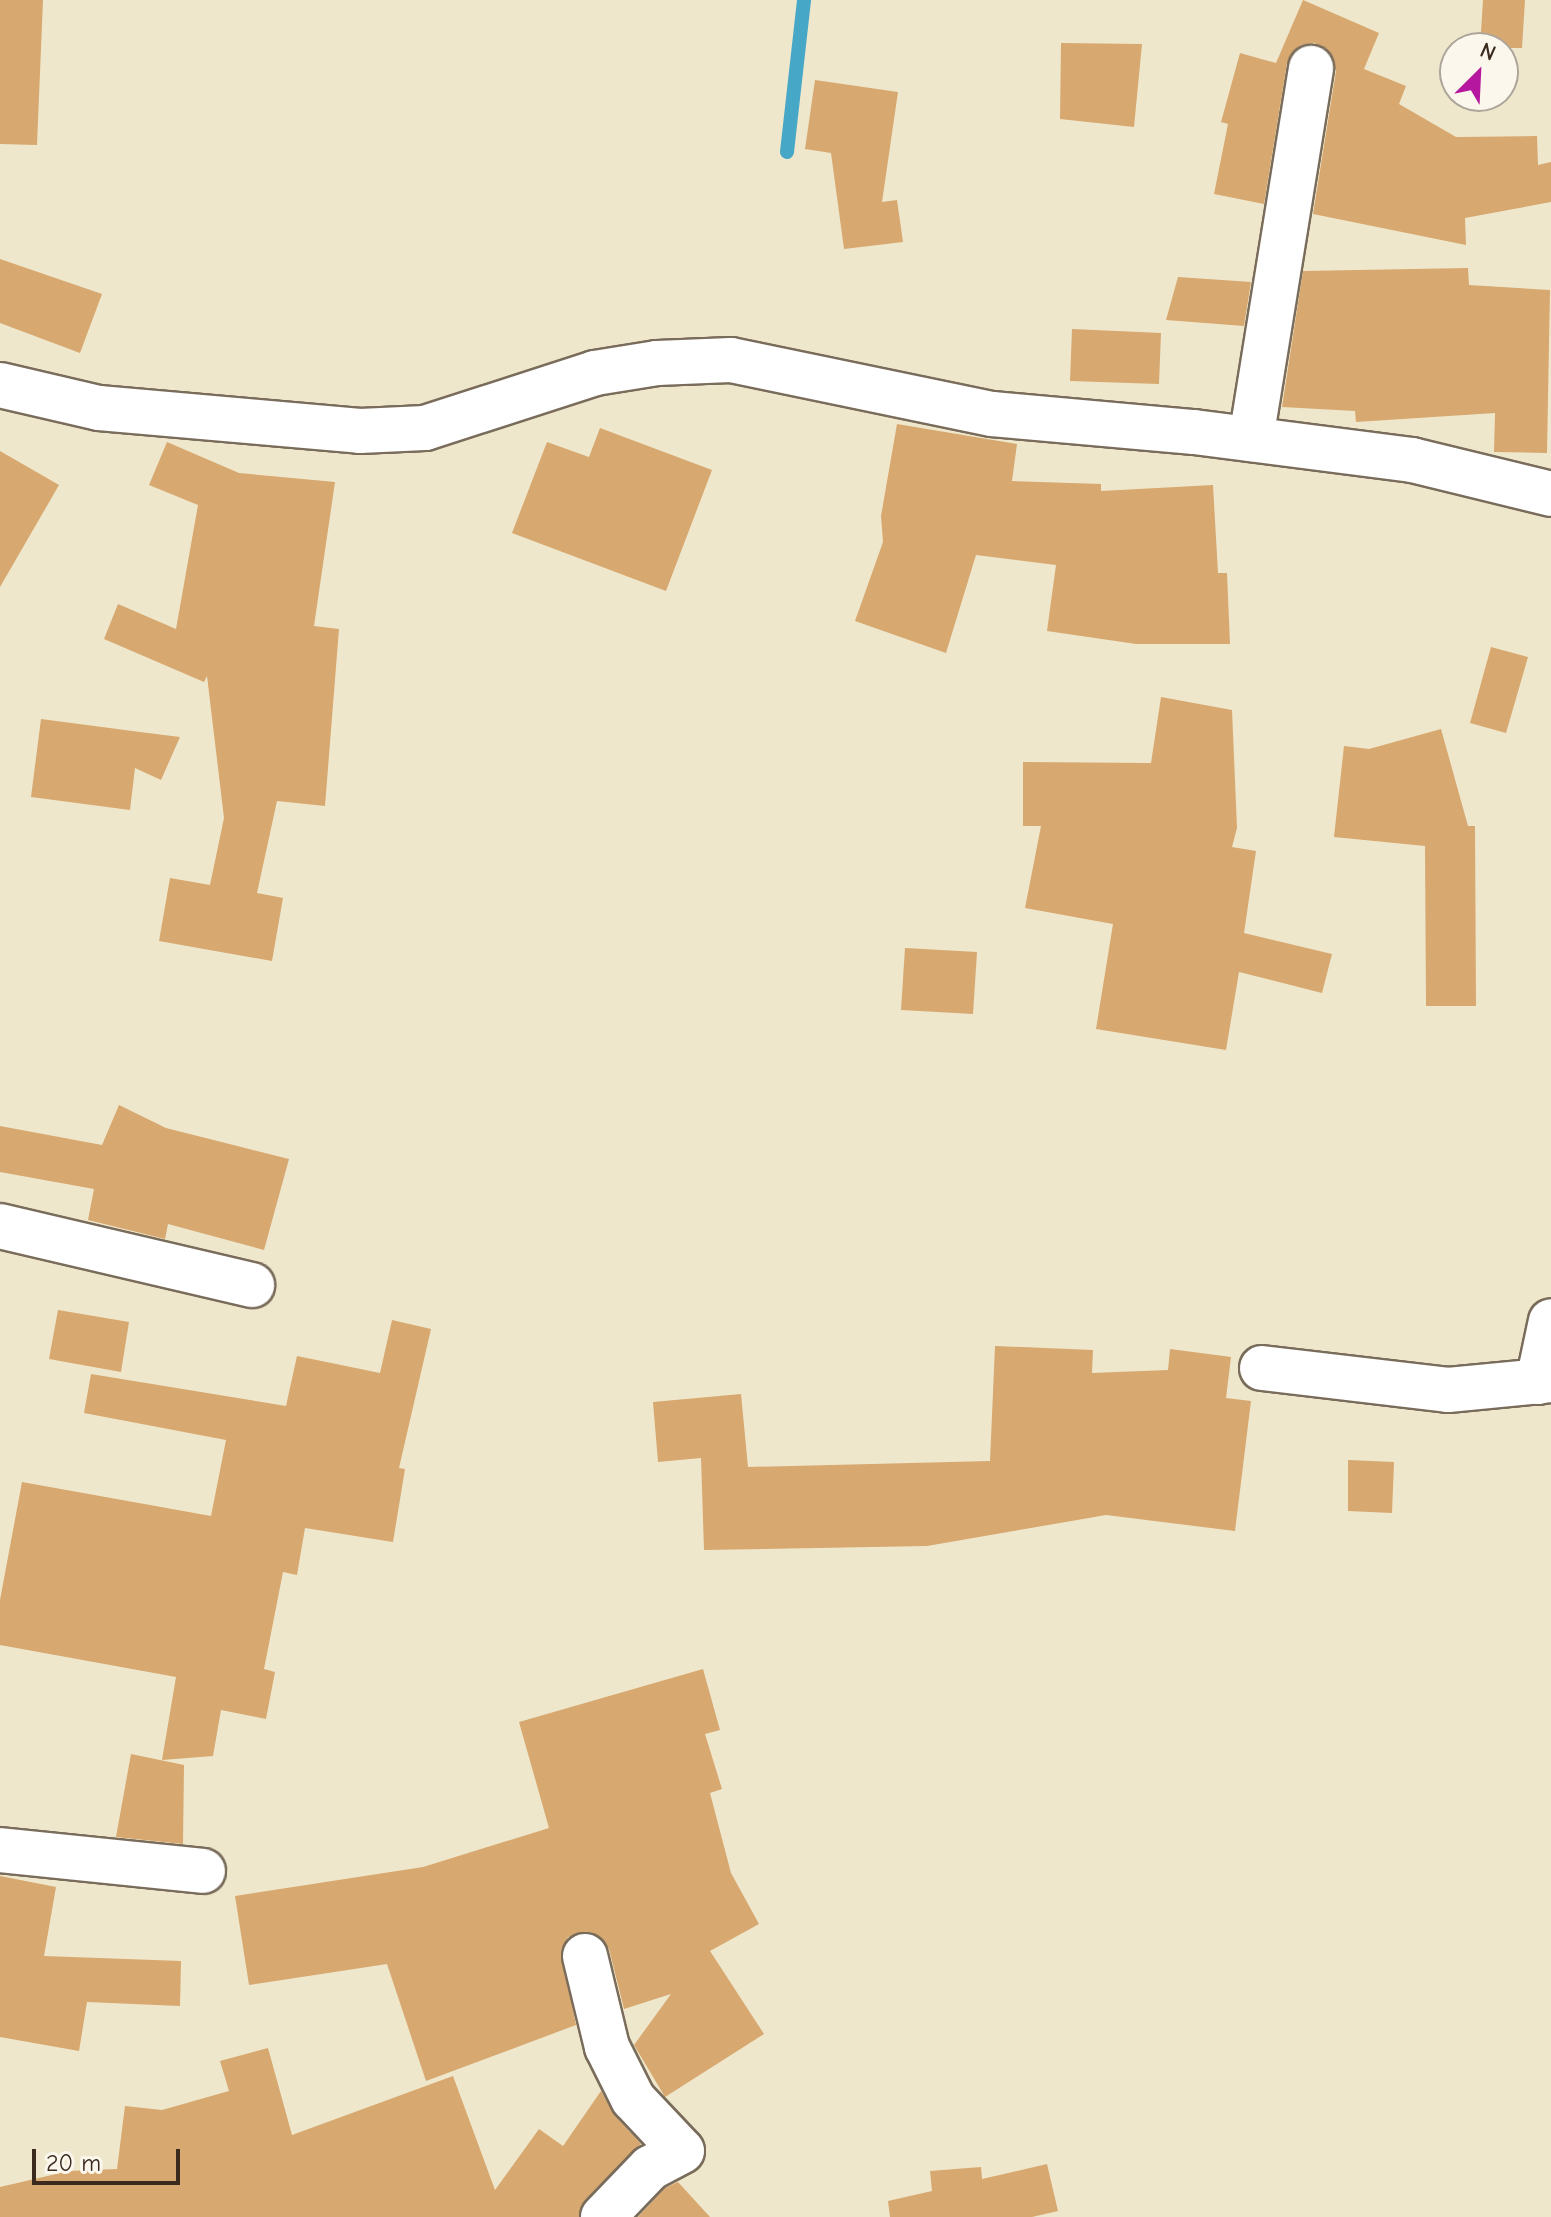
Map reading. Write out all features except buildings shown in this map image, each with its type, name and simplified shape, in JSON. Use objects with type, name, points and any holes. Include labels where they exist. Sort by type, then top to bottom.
[{"type":"street","points":[[1251,439],[1311,68]]},
{"type":"street","points":[[0,385],[99,408],[360,431],[425,428],[595,373],[657,363],[731,360],[992,414],[1251,439],[1412,460],[1551,494]]},
{"type":"street","points":[[0,1226],[252,1285]]},
{"type":"street","points":[[1262,1368],[1448,1390],[1544,1381],[1551,1321]]},
{"type":"street","points":[[0,1850],[203,1871]]},
{"type":"street","points":[[585,1956],[607,2047],[627,2086],[682,2151],[650,2168],[603,2217]]},
{"type":"waterway","points":[[787,152],[804,0]]}]
